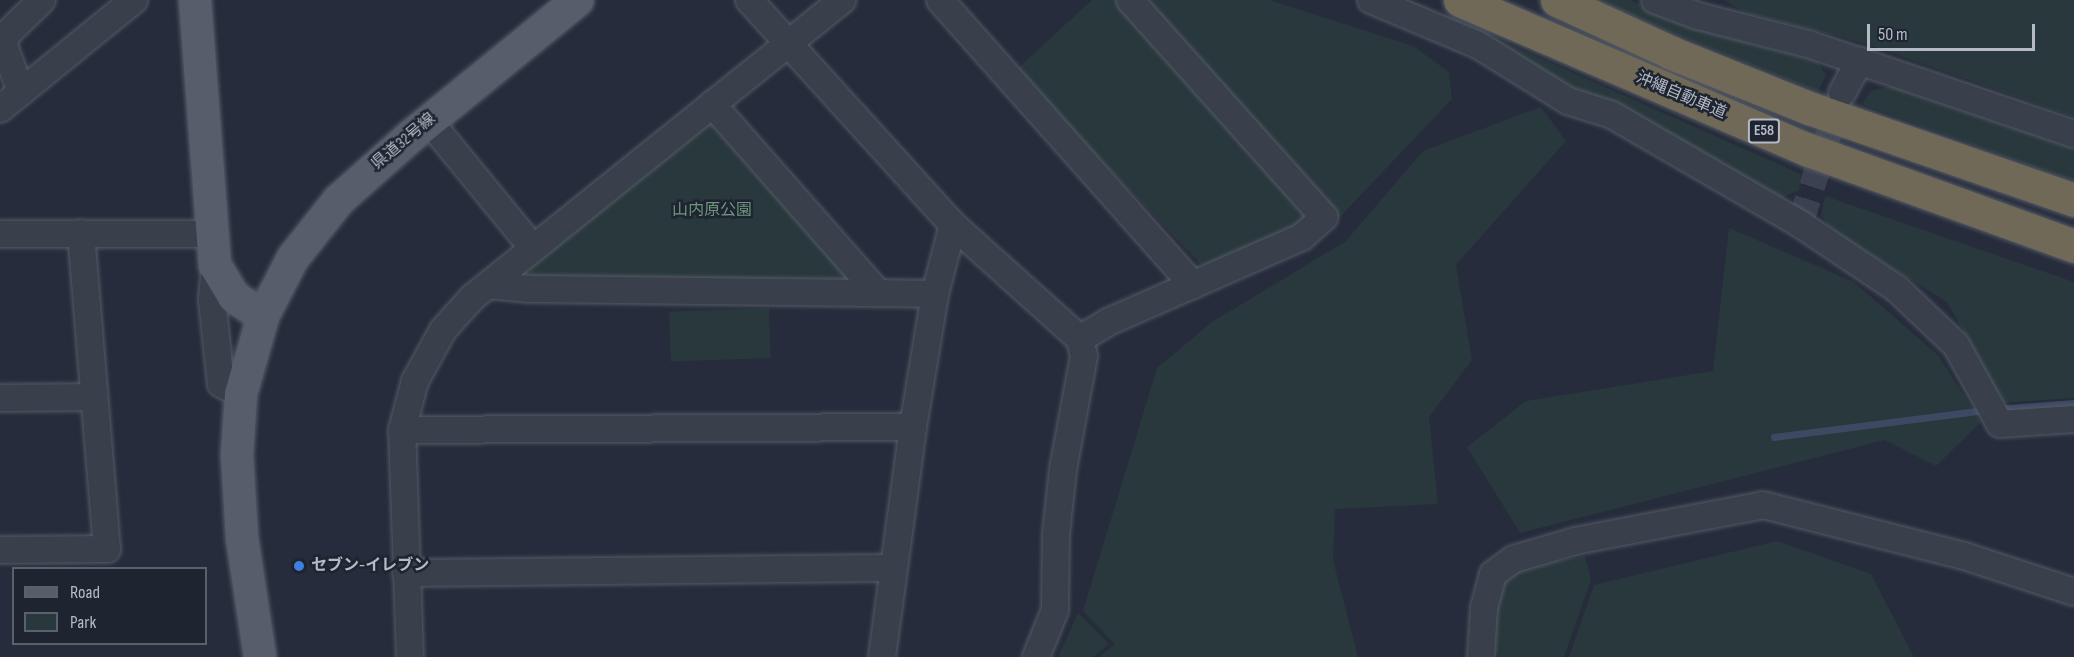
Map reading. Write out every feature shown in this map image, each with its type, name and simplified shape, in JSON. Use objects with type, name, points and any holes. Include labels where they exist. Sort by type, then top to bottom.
[{"type":"highway","name":"沖縄自動車道","points":[[1460,0],[1809,150],[2074,246]]},
{"type":"highway","name":"E58","points":[[1557,0],[1672,53],[1809,108],[2074,200]]},
{"type":"main road","points":[[195,0],[214,265],[234,297],[263,316]]},
{"type":"main road","name":"県道32号線","points":[[260,657],[238,496],[242,394],[263,316],[294,258],[315,228],[366,174],[578,0]]},
{"type":"street","points":[[21,92],[4,46],[6,35],[42,0]]},
{"type":"street","points":[[0,110],[134,0]]},
{"type":"street","points":[[749,0],[953,225],[1080,339],[1084,356],[1063,469],[1056,535],[1055,610],[1036,657]]},
{"type":"street","points":[[410,657],[402,430],[415,381],[443,330],[488,285],[843,0]]},
{"type":"street","points":[[940,0],[1193,285]]},
{"type":"street","points":[[1080,339],[1108,322],[1302,237],[1324,217],[1130,0]]},
{"type":"street","points":[[1371,0],[1478,45],[1568,100],[1612,115],[1809,231],[1898,289],[1956,345],[1993,413],[2074,419]]},
{"type":"street","points":[[1655,0],[1698,16],[1860,61],[2074,134]]},
{"type":"street","points":[[1842,93],[1860,61]]},
{"type":"street","points":[[712,104],[878,293]]},
{"type":"street","points":[[429,121],[533,248]]},
{"type":"street","points":[[882,657],[892,568],[935,294],[953,225]]},
{"type":"street","points":[[0,550],[107,549],[81,233]]},
{"type":"street","points":[[0,234],[211,234]]},
{"type":"street","points":[[214,265],[212,300],[221,384],[242,394]]},
{"type":"street","points":[[488,285],[530,289],[935,294]]},
{"type":"street","points":[[0,398],[93,397]]},
{"type":"street","points":[[402,430],[914,427]]},
{"type":"street","points":[[1481,657],[1484,608],[1493,574],[1514,559],[1575,541],[1763,505],[1964,556],[2074,592]]},
{"type":"street","points":[[406,573],[892,568]]},
{"type":"green space","points":[[1092,0],[1269,0],[1413,46],[1449,72],[1452,99],[1339,218],[1207,271],[1015,71]]},
{"type":"green space","points":[[1389,0],[1409,0],[1801,174],[1799,190],[1779,199],[1769,197],[1557,80]]},
{"type":"green space","points":[[1593,0],[1630,0],[1708,32],[1817,61],[1826,75],[1818,92]]},
{"type":"green space","points":[[1724,0],[2074,0],[2074,117],[1864,43],[1744,12]]},
{"type":"green space","points":[[1890,86],[2074,149],[2074,182],[1862,104],[1871,91]]},
{"type":"green space","points":[[1541,107],[1566,141],[1456,265],[1472,360],[1429,417],[1438,504],[1335,509],[1333,560],[1358,657],[1099,657],[1115,644],[1083,611],[1157,368],[1212,322],[1346,241],[1423,151]]},
{"type":"green space","name":"山内原公園","points":[[719,109],[878,293],[533,278],[528,266]]},
{"type":"green space","points":[[1825,196],[2074,282],[2074,398],[2003,403],[1947,302],[1833,232],[1821,215]]},
{"type":"green space","points":[[1729,228],[1854,282],[1938,355],[1981,422],[1936,466],[1885,440],[1520,533],[1467,447],[1526,401],[1713,371]]},
{"type":"green space","points":[[769,308],[771,358],[671,361],[669,311]]},
{"type":"green space","points":[[1777,541],[1871,574],[1914,657],[1569,657],[1594,585]]},
{"type":"green space","points":[[1585,556],[1591,580],[1564,657],[1500,657],[1489,643],[1500,583],[1519,569]]},
{"type":"green space","points":[[1078,613],[1109,644],[1093,657],[1058,657]]},
{"type":"waterway","points":[[1996,409],[2074,403]]},
{"type":"waterway","points":[[1774,437],[1985,410]]},
{"type":"tunnel","points":[[1800,224],[1840,99]]},
{"type":"place","name":"セブン-イレブン","points":[[299,566]]}]
